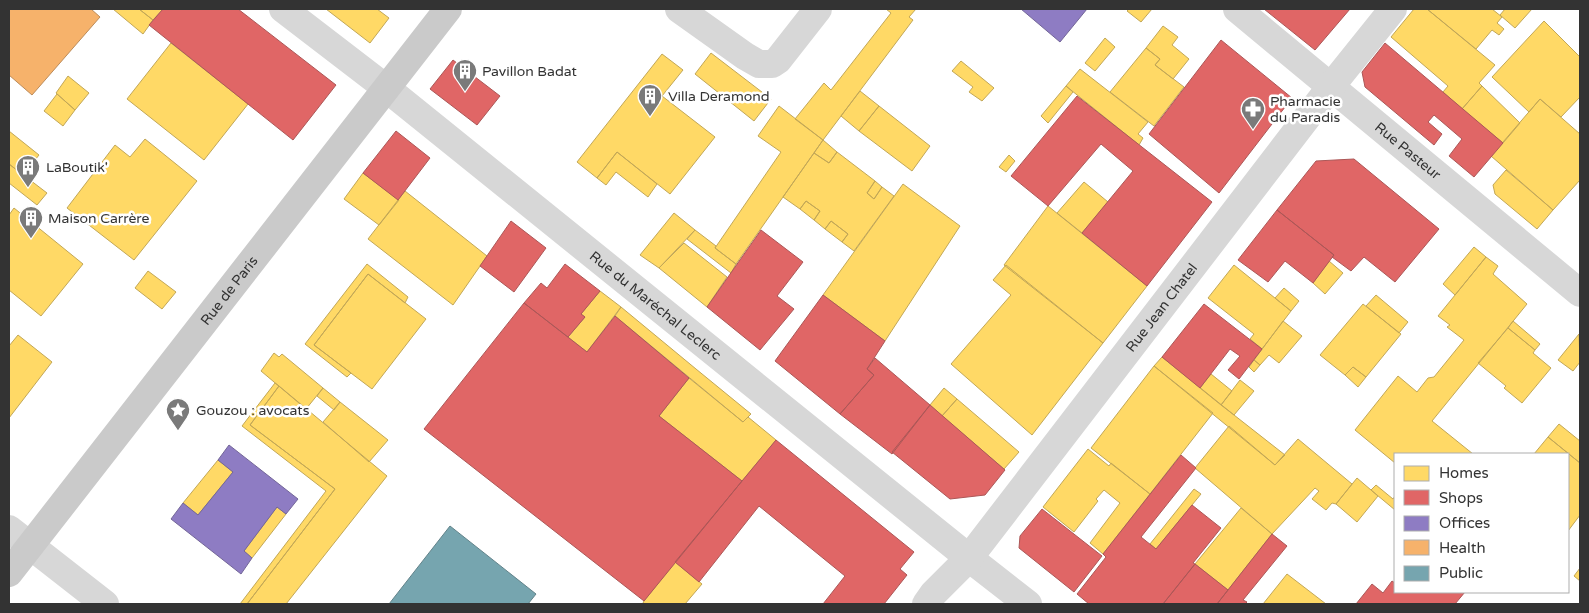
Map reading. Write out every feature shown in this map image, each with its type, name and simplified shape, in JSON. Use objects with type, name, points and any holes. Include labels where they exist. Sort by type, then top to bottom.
[{"type":"main road","name":"Rue de Paris","points":[[9,573],[448,9]]},
{"type":"street","name":"Rue du Maréchal Leclerc","points":[[282,9],[386,88],[1028,604]]},
{"type":"street","points":[[679,9],[759,64],[772,64],[778,60],[818,9]]},
{"type":"street","name":"Rue Pasteur","points":[[1238,9],[1580,293]]},
{"type":"street","name":"Rue Jean Chatel","points":[[926,604],[969,558],[1393,9]]},
{"type":"street","points":[[9,529],[106,604]]},
{"type":"building: Homes","points":[[113,9],[139,9],[153,20],[143,34]]},
{"type":"building: Homes","points":[[139,9],[163,9],[153,20]]},
{"type":"building: Homes","points":[[326,9],[377,9],[389,18],[370,43]]},
{"type":"building: Homes","points":[[886,9],[916,9],[909,17],[913,20],[823,140],[795,119],[824,83],[831,90],[891,13]]},
{"type":"building: Homes","points":[[1129,9],[1152,9],[1141,22],[1127,11]]},
{"type":"building: Homes","points":[[1414,9],[1427,9],[1495,65],[1479,83],[1482,86],[1462,109],[1443,92],[1448,86],[1391,37]]},
{"type":"building: Homes","points":[[1427,9],[1492,9],[1502,17],[1497,23],[1504,29],[1499,35],[1492,30],[1476,49]]},
{"type":"building: Homes","points":[[1505,9],[1532,9],[1515,28],[1500,15]]},
{"type":"building: Homes","points":[[1544,21],[1580,57],[1580,97],[1561,117],[1540,99],[1529,112],[1492,77]]},
{"type":"building: Homes","points":[[1163,26],[1178,37],[1172,45],[1189,59],[1173,79],[1155,65],[1160,59],[1146,48]]},
{"type":"building: Homes","points":[[1105,38],[1115,47],[1095,71],[1085,63]]},
{"type":"building: Homes","points":[[171,43],[248,104],[204,160],[127,99]]},
{"type":"building: Homes","points":[[1146,48],[1160,59],[1155,65],[1184,87],[1154,126],[1110,92]]},
{"type":"building: Homes","points":[[711,53],[771,99],[754,121],[695,74]]},
{"type":"building: Homes","name":"Villa Deramond","points":[[662,54],[683,70],[662,96],[715,137],[670,194],[617,152],[597,178],[577,162]]},
{"type":"building: Homes","points":[[961,61],[994,88],[982,101],[969,92],[973,87],[952,71]]},
{"type":"building: Homes","points":[[1080,69],[1148,122],[1138,134],[1143,138],[1139,145],[1066,86]]},
{"type":"building: Homes","points":[[68,76],[89,93],[75,110],[56,93]]},
{"type":"building: Homes","points":[[1066,86],[1073,92],[1048,123],[1041,116]]},
{"type":"building: Homes","points":[[1482,86],[1520,123],[1503,143],[1462,109]]},
{"type":"building: Homes","points":[[860,91],[879,106],[859,131],[841,116]]},
{"type":"building: Homes","points":[[57,94],[75,110],[63,126],[44,111]]},
{"type":"building: Homes","points":[[1540,99],[1580,134],[1580,180],[1553,210],[1491,156]]},
{"type":"building: Homes","points":[[779,106],[823,140],[736,264],[715,248],[781,152],[758,136]]},
{"type":"building: Homes","points":[[879,106],[930,146],[912,171],[859,131]]},
{"type":"building: Homes","points":[[9,131],[39,155],[23,175],[9,164]]},
{"type":"building: Homes","points":[[145,139],[197,181],[134,260],[67,208],[115,145],[130,157]]},
{"type":"building: Homes","points":[[823,140],[837,152],[829,163],[814,153]]},
{"type":"building: Homes","points":[[617,152],[657,184],[648,197],[616,172],[606,185],[597,178]]},
{"type":"building: Homes","points":[[837,152],[875,181],[867,193],[874,199],[882,187],[894,196],[854,251],[842,242],[848,234],[831,221],[825,229],[814,220],[820,211],[806,201],[800,209],[783,197],[814,153],[829,163]]},
{"type":"building: Homes","points":[[1009,155],[1015,161],[1006,172],[999,167]]},
{"type":"building: Homes","name":"LaBoutik'","points":[[9,164],[47,193],[37,205],[9,183]]},
{"type":"building: Homes","points":[[1506,170],[1553,210],[1537,229],[1495,194],[1493,185]]},
{"type":"building: Homes","points":[[363,173],[399,200],[379,225],[344,199]]},
{"type":"building: Homes","points":[[875,181],[882,187],[874,199],[867,193]]},
{"type":"building: Homes","points":[[1084,182],[1108,202],[1082,233],[1057,213]]},
{"type":"building: Homes","points":[[903,184],[960,226],[885,341],[823,295]]},
{"type":"building: Homes","points":[[405,191],[487,256],[453,305],[368,239]]},
{"type":"building: Homes","points":[[806,201],[820,211],[814,220],[800,209]]},
{"type":"building: Homes","points":[[1048,206],[1147,286],[1103,343],[1004,265]]},
{"type":"building: Homes","name":"Maison Carrère","points":[[14,208],[83,264],[41,316],[9,290],[9,215]]},
{"type":"building: Homes","points":[[674,213],[695,230],[659,268],[640,255]]},
{"type":"building: Homes","points":[[831,221],[848,234],[842,242],[825,229]]},
{"type":"building: Homes","points":[[695,230],[736,264],[731,273],[687,239]]},
{"type":"building: Homes","points":[[684,243],[727,277],[707,307],[659,268]]},
{"type":"building: Homes","points":[[1474,247],[1486,257],[1455,295],[1443,284]]},
{"type":"building: Homes","points":[[1486,257],[1498,266],[1493,274],[1527,304],[1432,421],[1472,453],[1394,453],[1394,462],[1355,430],[1398,376],[1417,392],[1428,378],[1434,377],[1464,340],[1447,327],[1450,325],[1438,316]]},
{"type":"building: Homes","points":[[1329,261],[1343,273],[1325,294],[1313,283]]},
{"type":"building: Homes","points":[[367,264],[408,297],[405,303],[368,274],[314,345],[351,373],[347,377],[305,344]]},
{"type":"building: Homes","points":[[1006,265],[1103,343],[1032,435],[951,364],[1011,295],[993,280]]},
{"type":"building: Homes","points":[[1234,265],[1291,311],[1262,349],[1250,339],[1254,334],[1208,298]]},
{"type":"building: Homes","points":[[148,271],[176,292],[162,309],[135,288]]},
{"type":"building: Homes","points":[[368,274],[426,319],[372,389],[314,345]]},
{"type":"building: Homes","points":[[1284,288],[1299,301],[1291,311],[1275,298]]},
{"type":"building: Homes","points":[[600,291],[621,307],[587,352],[568,337],[585,317],[581,314]]},
{"type":"building: Homes","points":[[1376,295],[1408,322],[1399,333],[1366,306]]},
{"type":"building: Homes","points":[[1363,304],[1401,334],[1366,377],[1353,367],[1345,375],[1320,355]]},
{"type":"building: Homes","points":[[621,307],[751,414],[743,422],[615,316]]},
{"type":"building: Homes","points":[[1283,321],[1302,336],[1279,363],[1269,355],[1260,365],[1254,360]]},
{"type":"building: Homes","points":[[1513,321],[1540,344],[1535,350],[1508,328]]},
{"type":"building: Homes","points":[[1508,328],[1535,350],[1533,353],[1551,368],[1522,403],[1504,388],[1506,386],[1478,363]]},
{"type":"building: Homes","points":[[1579,334],[1580,362],[1573,371],[1558,360]]},
{"type":"building: Homes","points":[[18,335],[52,362],[9,418],[9,346]]},
{"type":"building: Homes","points":[[274,353],[279,357],[282,354],[323,388],[306,409],[261,371]]},
{"type":"building: Homes","points":[[1162,357],[1285,455],[1275,465],[1154,366]]},
{"type":"building: Homes","points":[[1254,360],[1260,365],[1254,372],[1249,367]]},
{"type":"building: Homes","points":[[1154,366],[1213,413],[1150,494],[1091,448]]},
{"type":"building: Homes","points":[[1353,367],[1366,377],[1358,387],[1345,375]]},
{"type":"building: Homes","points":[[1211,374],[1232,391],[1221,405],[1200,388]]},
{"type":"building: Homes","points":[[689,378],[743,422],[748,417],[776,440],[742,481],[659,416]]},
{"type":"building: Homes","points":[[1240,380],[1254,391],[1234,415],[1221,405]]},
{"type":"building: Homes","points":[[275,383],[279,386],[250,425],[335,489],[247,604],[240,604],[326,491],[242,426]]},
{"type":"building: Homes","points":[[279,386],[387,476],[286,604],[247,604],[335,489],[250,425]]},
{"type":"building: Homes","points":[[323,388],[340,402],[334,410],[317,396]]},
{"type":"building: Homes","points":[[944,388],[957,399],[942,416],[930,405]]},
{"type":"building: Homes","points":[[957,399],[1019,452],[1004,469],[942,416]]},
{"type":"building: Homes","points":[[340,402],[388,440],[369,462],[323,422]]},
{"type":"building: Homes","points":[[1559,424],[1580,441],[1580,463],[1569,453],[1548,437]]},
{"type":"building: Homes","points":[[1229,426],[1275,465],[1298,439],[1352,484],[1336,504],[1332,503],[1326,510],[1312,499],[1319,491],[1315,488],[1272,534],[1195,468]]},
{"type":"building: Homes","points":[[1548,437],[1568,453],[1535,453]]},
{"type":"building: Homes","points":[[1088,449],[1109,466],[1111,463],[1150,494],[1103,554],[1090,543],[1120,503],[1104,490],[1096,499],[1098,501],[1074,532],[1043,507]]},
{"type":"building: Homes","points":[[1569,454],[1580,463],[1580,515],[1569,530]]},
{"type":"building: Homes","points":[[218,460],[233,472],[198,515],[183,503]]},
{"type":"building: Homes","points":[[1357,478],[1378,496],[1357,522],[1336,504]]},
{"type":"building: Homes","points":[[1376,485],[1393,499],[1394,498],[1394,509],[1371,490]]},
{"type":"building: Homes","points":[[1194,489],[1201,494],[1156,549],[1150,544]]},
{"type":"building: Homes","points":[[277,507],[286,514],[252,558],[244,551]]},
{"type":"building: Homes","points":[[1241,508],[1272,534],[1228,590],[1195,564]]},
{"type":"building: Homes","points":[[675,562],[702,584],[685,604],[644,604],[644,601]]},
{"type":"building: Homes","points":[[1580,568],[1580,581],[1574,576]]},
{"type":"building: Homes","points":[[1287,574],[1326,604],[1263,604]]},
{"type":"building: Shops","points":[[163,9],[238,9],[336,85],[293,140],[149,25]]},
{"type":"building: Shops","points":[[1264,9],[1350,9],[1315,50]]},
{"type":"building: Shops","points":[[1221,40],[1292,98],[1219,193],[1149,134]]},
{"type":"building: Shops","points":[[1385,43],[1503,143],[1474,177],[1449,156],[1462,139],[1434,115],[1428,122],[1442,134],[1434,145],[1365,87],[1362,72]]},
{"type":"building: Shops","name":"Pavillon Badat","points":[[453,60],[500,96],[477,125],[430,89]]},
{"type":"building: Shops","points":[[1077,96],[1212,202],[1147,286],[1082,233],[1133,171],[1101,144],[1048,206],[1011,176]]},
{"type":"building: Shops","points":[[396,131],[430,158],[398,200],[363,173]]},
{"type":"building: Shops","points":[[1354,159],[1439,229],[1395,282],[1364,257],[1351,271],[1332,257],[1334,255],[1277,210],[1316,161]]},
{"type":"building: Shops","points":[[1277,210],[1334,255],[1313,283],[1285,261],[1268,282],[1238,260]]},
{"type":"building: Shops","points":[[511,221],[546,248],[514,292],[480,266]]},
{"type":"building: Shops","points":[[761,230],[803,262],[777,296],[794,309],[760,350],[707,307]]},
{"type":"building: Shops","points":[[565,264],[600,291],[581,314],[585,317],[568,337],[524,303],[541,283],[547,288]]},
{"type":"building: Shops","points":[[823,295],[885,341],[867,369],[874,375],[840,414],[775,361]]},
{"type":"building: Shops","points":[[524,303],[587,352],[615,316],[689,378],[659,416],[742,481],[644,601],[424,429]]},
{"type":"building: Shops","points":[[1204,304],[1262,349],[1239,379],[1228,370],[1240,356],[1230,349],[1200,388],[1162,357]]},
{"type":"building: Shops","points":[[875,358],[930,405],[892,454],[840,414],[874,375],[867,369]]},
{"type":"building: Shops","points":[[930,405],[1005,470],[985,495],[950,499],[892,452]]},
{"type":"building: Shops","points":[[776,440],[914,552],[900,569],[907,575],[884,604],[823,604],[845,576],[759,506],[699,582],[675,562]]},
{"type":"building: Shops","points":[[1181,455],[1196,468],[1141,537],[1156,549],[1192,505],[1221,528],[1163,604],[1089,604],[1077,594],[1106,557],[1103,554]]},
{"type":"building: Shops","points":[[1042,509],[1102,556],[1074,592],[1019,548],[1020,536]]},
{"type":"building: Shops","points":[[1272,534],[1287,546],[1243,600],[1247,602],[1245,604],[1217,604]]},
{"type":"building: Shops","points":[[1195,564],[1228,590],[1217,604],[1163,604]]},
{"type":"building: Shops","points":[[1392,581],[1394,582],[1394,593],[1464,593],[1455,604],[1356,604],[1372,584],[1383,593]]},
{"type":"building: Offices","points":[[1021,9],[1087,9],[1060,42]]},
{"type":"building: Offices","points":[[229,445],[298,499],[286,514],[277,507],[244,551],[252,558],[241,574],[171,519],[183,503],[198,515],[233,472],[218,460]]},
{"type":"building: Health","points":[[9,9],[91,9],[100,17],[32,95],[9,75]]},
{"type":"building: Public","points":[[450,526],[536,594],[528,604],[389,604]]},
{"type":"place","name":"Pavillon Badat","points":[[465,92]]},
{"type":"place","name":"Villa Deramond","points":[[650,117]]},
{"type":"place","name":"Pharmacie du Paradis","points":[[1253,130]]},
{"type":"place","name":"LaBoutik'","points":[[28,188]]},
{"type":"place","name":"Maison Carrère","points":[[31,239]]},
{"type":"place","name":"Gouzou : avocats","points":[[178,431]]}]
